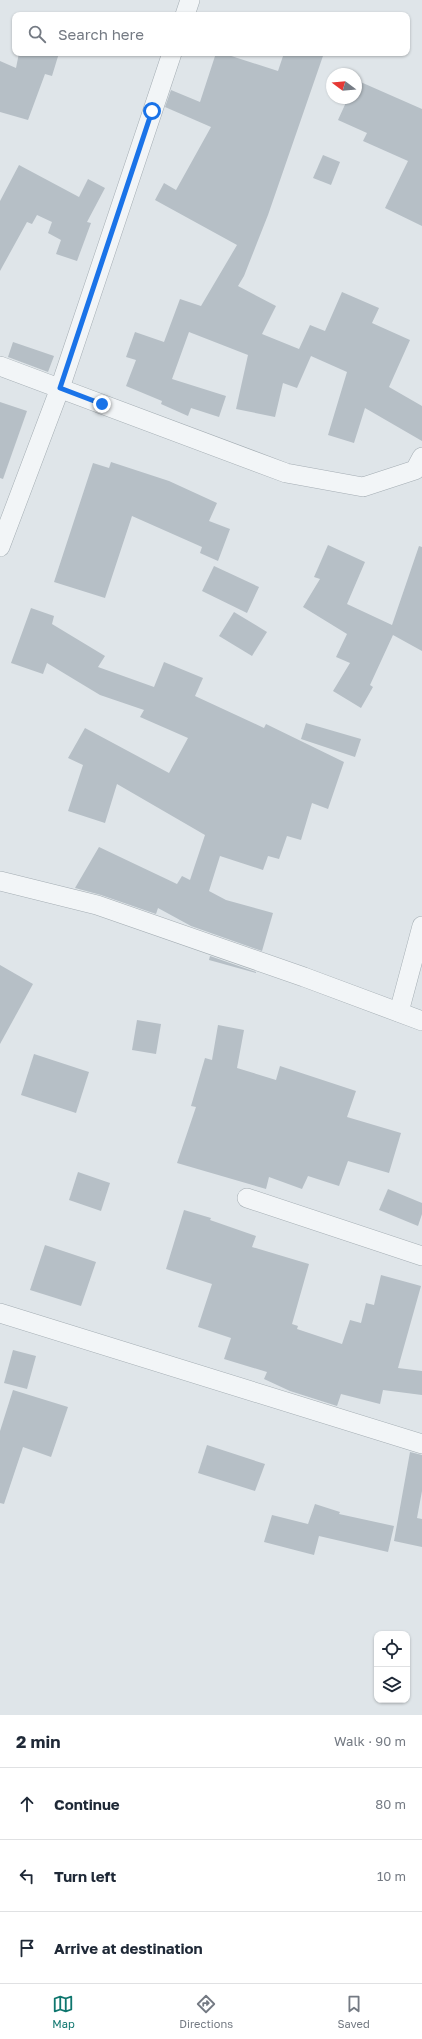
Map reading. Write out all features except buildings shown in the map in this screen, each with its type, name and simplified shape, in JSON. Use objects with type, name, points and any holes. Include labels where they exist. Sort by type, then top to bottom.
[{"type":"street","points":[[186,12],[190,0]]},
{"type":"street","points":[[0,547],[60,388],[171,56]]},
{"type":"street","points":[[0,366],[286,473],[363,487],[415,470],[422,457]]},
{"type":"street","points":[[0,881],[97,905],[304,977],[422,1021]]},
{"type":"street","points":[[399,1012],[422,926]]},
{"type":"street","points":[[247,1198],[422,1256]]},
{"type":"street","points":[[0,1313],[422,1444]]},
{"type":"route","points":[[102,404],[60,388],[152,111]]}]
